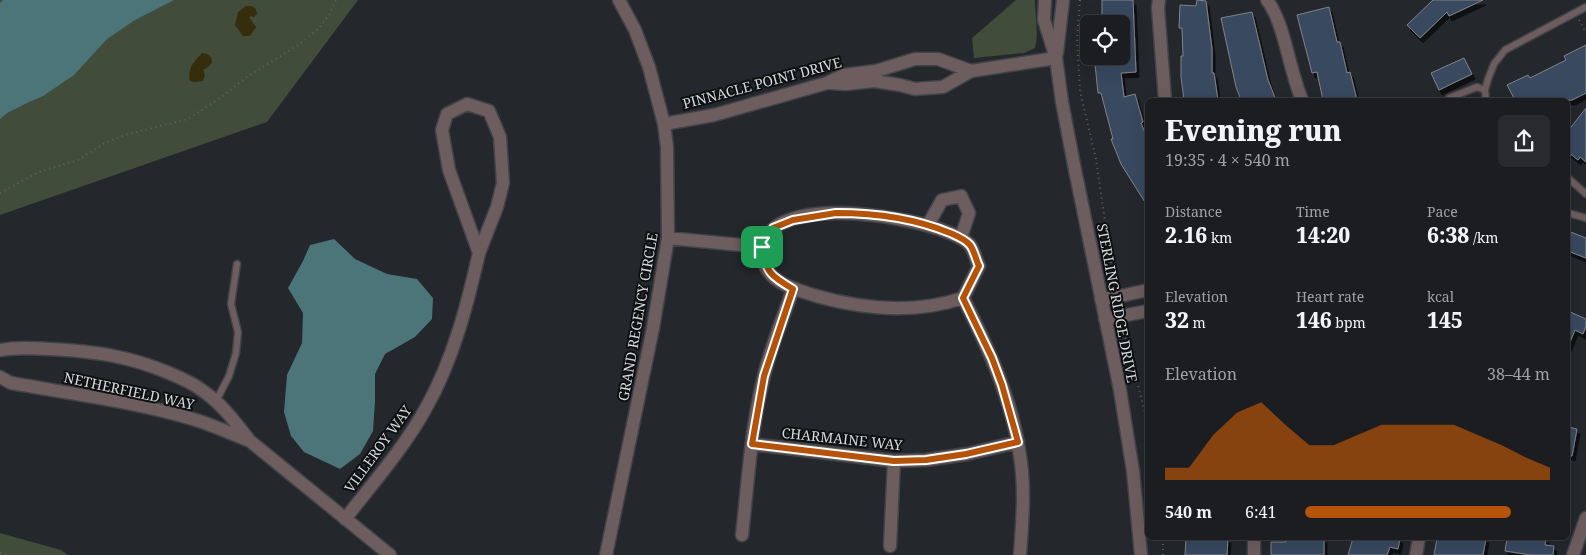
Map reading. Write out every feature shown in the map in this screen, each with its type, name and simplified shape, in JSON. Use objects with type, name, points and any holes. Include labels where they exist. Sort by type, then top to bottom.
[{"type":"street","name":"GRAND REGENCY CIRCLE","points":[[606,555],[653,328],[668,238],[667,147],[664,124],[649,67],[635,30],[619,0]]},
{"type":"street","name":"STERLING RIDGE DRIVE","points":[[1045,0],[1044,20],[1056,58],[1062,102],[1120,390],[1133,471],[1141,555]]},
{"type":"street","name":"STERLING RIDGE DRIVE","points":[[1056,58],[1062,0]]},
{"type":"street","points":[[1159,0],[1164,98]]},
{"type":"street","points":[[1267,0],[1276,13],[1292,76],[1301,98]]},
{"type":"street","points":[[827,83],[846,84],[874,81],[915,89],[942,87],[971,72],[1056,58]]},
{"type":"street","name":"PINNACLE POINT DRIVE","points":[[664,124],[714,115],[827,83],[844,75],[876,71],[915,59],[938,59],[971,72]]},
{"type":"street","points":[[897,66],[900,85]]},
{"type":"street","name":"VILLEROY WAY","points":[[345,519],[395,455],[426,408],[448,362],[462,321],[479,253],[497,207],[503,183],[500,137],[489,111],[467,104],[447,114],[442,130],[449,170],[479,253]]},
{"type":"street","points":[[928,225],[942,200],[961,196],[969,213],[961,238]]},
{"type":"street","points":[[856,213],[899,218],[928,225],[961,238],[971,245],[979,266],[963,298],[950,302],[914,307],[871,307],[838,302],[793,289],[776,279],[764,265],[762,247],[773,228],[793,220],[812,216],[856,213]]},
{"type":"street","points":[[668,238],[762,247]]},
{"type":"street","points":[[742,534],[752,444],[764,376],[793,289]]},
{"type":"street","points":[[1101,299],[1145,291]]},
{"type":"street","points":[[963,298],[992,358],[1002,385],[1018,442],[1023,517],[1020,555]]},
{"type":"street","points":[[1105,319],[1145,312]]},
{"type":"street","name":"NETHERFIELD WAY","points":[[0,350],[14,348],[72,350],[127,357],[189,382],[216,401],[250,441],[390,555]]},
{"type":"street","name":"NETHERFIELD WAY","points":[[0,377],[11,383],[179,415],[250,441]]},
{"type":"street","name":"CHARMAINE WAY","points":[[752,444],[894,461],[926,460],[966,454],[1018,442]]},
{"type":"street","points":[[890,546],[894,461]]},
{"type":"street","points":[[1573,555],[1586,518]]},
{"type":"street","points":[[1254,540],[1254,555]]},
{"type":"street","points":[[1416,555],[1419,540]]},
{"type":"lane","points":[[1486,98],[1484,90],[1494,64],[1505,50],[1586,7]]},
{"type":"lane","points":[[1449,98],[1476,87],[1484,90]]},
{"type":"lane","points":[[1570,180],[1586,194]]},
{"type":"lane","points":[[1570,214],[1586,218]]},
{"type":"lane","points":[[216,401],[229,376],[236,353],[238,332],[232,304],[237,264]]},
{"type":"path","points":[[0,193],[39,172],[78,160],[105,143],[126,135],[188,119],[224,96],[248,76],[300,44],[319,28],[329,15],[336,0]]},
{"type":"path","points":[[1080,0],[1077,38],[1080,91],[1096,159],[1116,297]]},
{"type":"path","points":[[1575,13],[1586,33]]},
{"type":"path","points":[[1120,316],[1145,412]]},
{"type":"path","points":[[1163,540],[1163,555]]},
{"type":"path","points":[[0,553],[6,555]]},
{"type":"green space","points":[[0,0],[358,0],[267,122],[0,215]]},
{"type":"green space","points":[[1016,0],[1035,0],[1037,30],[1035,48],[1024,53],[974,58],[972,38]]},
{"type":"green space","points":[[0,533],[61,550],[68,555],[0,555]]},
{"type":"sand","points":[[246,6],[252,6],[256,9],[257,14],[254,17],[249,17],[256,27],[250,36],[243,36],[235,25],[238,12]]},
{"type":"sand","points":[[202,53],[211,57],[212,63],[203,70],[205,75],[203,81],[190,81],[190,69]]},
{"type":"water","points":[[3,0],[174,0],[135,20],[107,39],[74,75],[43,96],[7,113],[0,119],[0,3]]},
{"type":"water","points":[[334,239],[355,259],[387,274],[417,279],[433,298],[432,319],[415,337],[385,354],[375,374],[373,431],[360,454],[340,469],[304,452],[291,436],[284,412],[287,375],[302,343],[303,313],[288,288],[310,245]]},
{"type":"building","points":[[1102,0],[1133,0],[1136,72],[1121,73],[1124,97],[1135,94],[1145,133],[1145,202],[1121,164],[1111,139],[1113,139],[1101,93],[1098,93],[1095,65],[1130,65],[1130,15],[1102,15]]},
{"type":"building","points":[[1197,0],[1206,1],[1212,49],[1212,73],[1214,73],[1218,98],[1184,98],[1181,77],[1181,56],[1183,56],[1182,28],[1179,28],[1180,5],[1196,6]]},
{"type":"building","points":[[1433,0],[1483,0],[1449,16],[1447,12],[1420,38],[1407,25]]},
{"type":"building","points":[[1329,7],[1337,42],[1340,42],[1347,73],[1350,72],[1356,98],[1323,98],[1317,72],[1312,73],[1297,15]]},
{"type":"building","points":[[1252,12],[1268,80],[1275,98],[1240,98],[1236,87],[1221,18]]},
{"type":"building","points":[[1586,45],[1586,93],[1572,100],[1570,98],[1514,98],[1507,85],[1528,75],[1530,78],[1566,60],[1564,56]]},
{"type":"building","points":[[1464,58],[1472,74],[1439,90],[1431,73]]},
{"type":"building","points":[[1586,108],[1586,162],[1580,157],[1578,160],[1570,154],[1570,128]]},
{"type":"building","points":[[1570,232],[1586,238],[1586,258],[1570,252]]},
{"type":"building","points":[[1570,312],[1586,319],[1583,334],[1575,330],[1570,342]]},
{"type":"building","points":[[1570,427],[1577,429],[1572,456],[1570,456]]},
{"type":"building","points":[[1186,540],[1228,540],[1227,555],[1185,555]]},
{"type":"building","points":[[1286,540],[1324,540],[1324,555],[1271,555],[1271,542],[1286,542]]},
{"type":"building","points":[[1352,540],[1400,540],[1398,549],[1390,547],[1387,555],[1348,555]]},
{"type":"building","points":[[1437,540],[1486,540],[1483,555],[1434,555]]},
{"type":"building","points":[[1507,540],[1546,540],[1545,545],[1554,546],[1553,555],[1531,555],[1505,551]]},
{"type":"route","points":[[836,213],[856,213],[899,218],[942,230],[961,238],[971,245],[979,266],[963,298],[992,358],[1009,406],[1018,442],[966,454],[926,460],[894,461],[752,444],[764,376],[793,289],[776,279],[764,265],[762,247],[773,228],[793,220],[836,213]]}]
